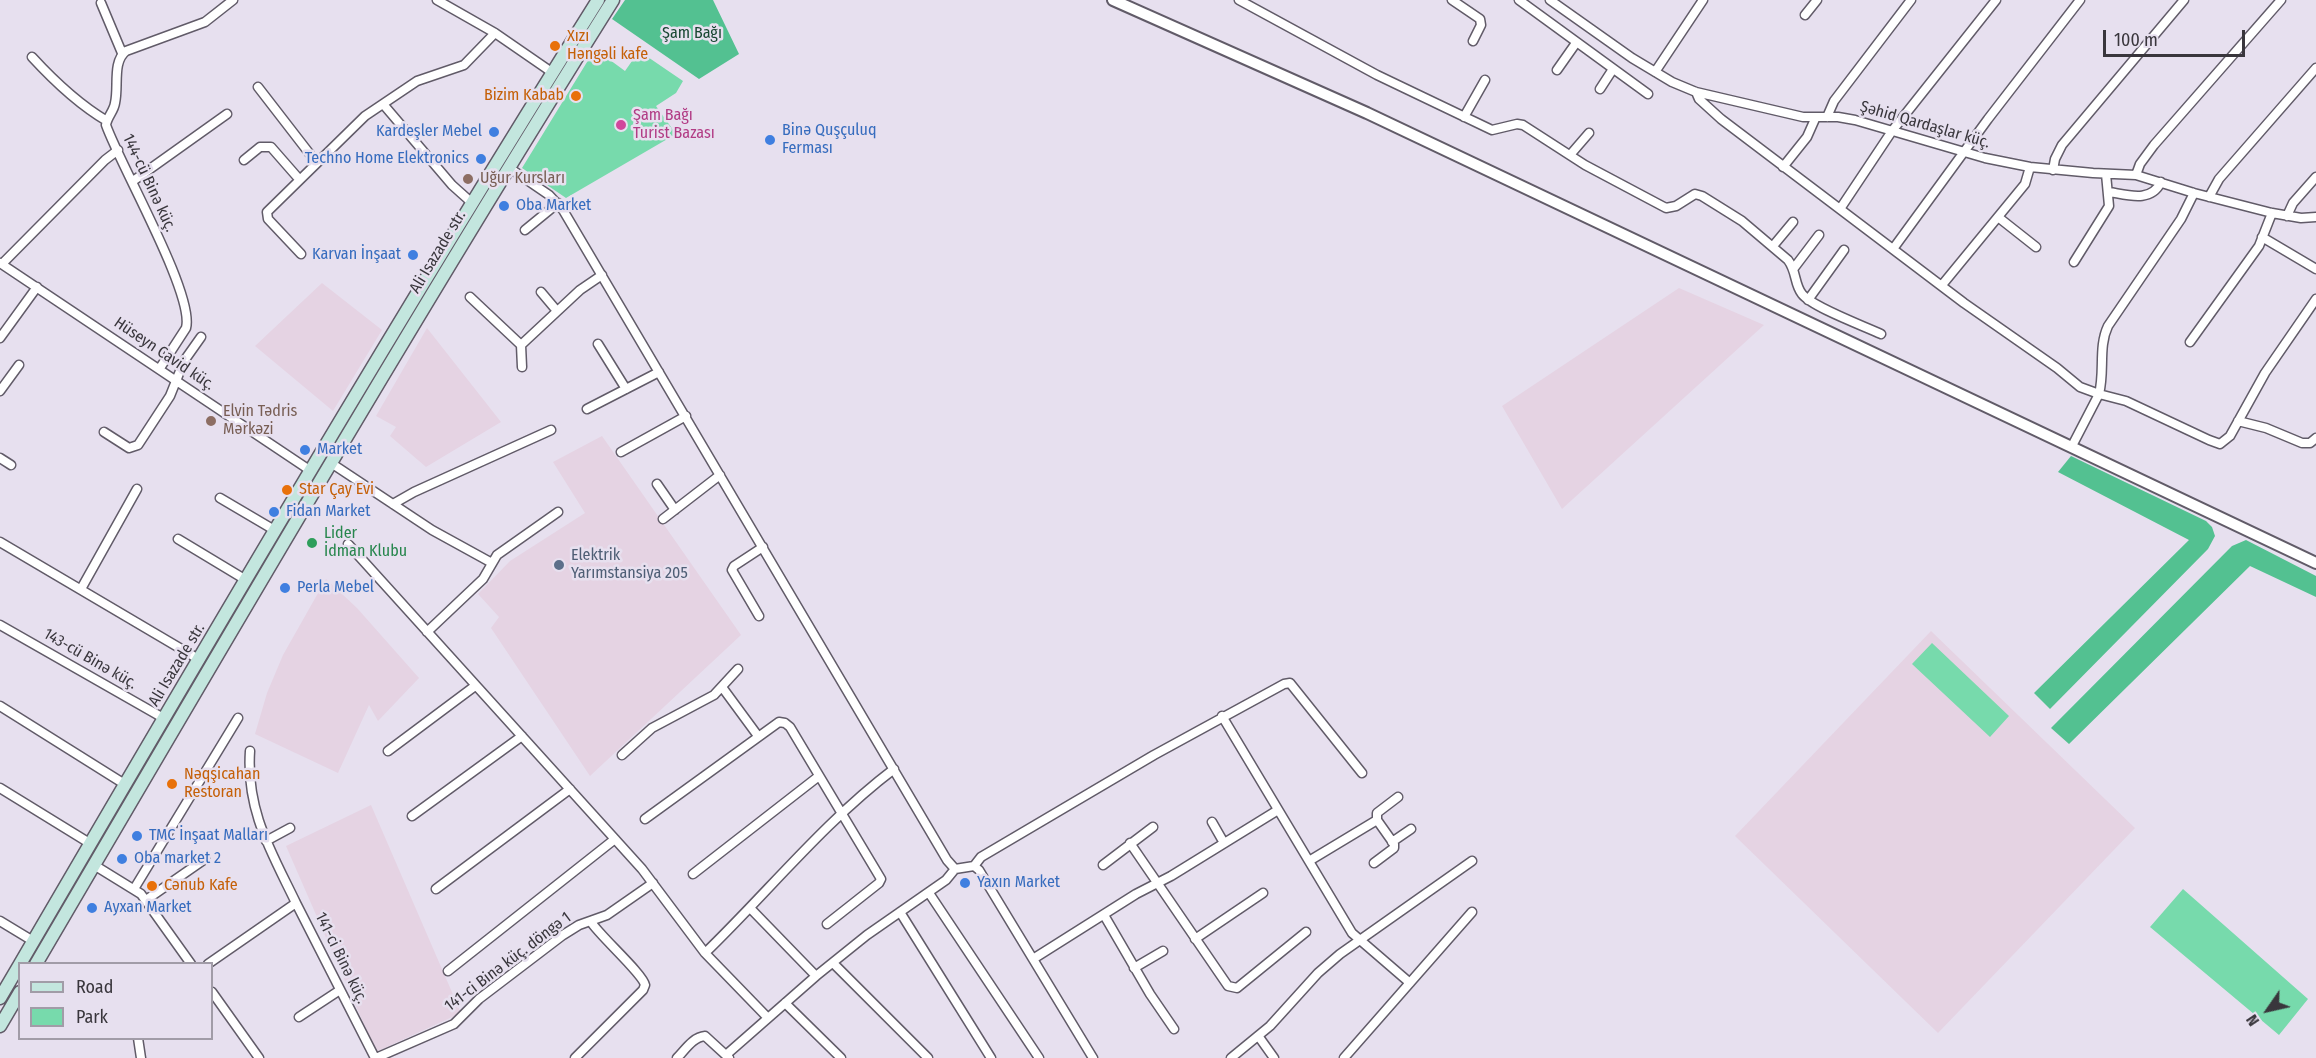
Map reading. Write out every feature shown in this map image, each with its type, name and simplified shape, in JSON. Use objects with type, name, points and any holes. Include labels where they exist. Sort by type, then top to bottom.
[{"type":"main road","name":"Ali Isazade str.","points":[[82,858],[471,202],[598,0]]},
{"type":"main road","name":"Ali Isazade str.","points":[[94,865],[508,167],[613,0]]},
{"type":"main road","points":[[497,160],[508,167]]},
{"type":"main road","points":[[320,455],[331,463]]},
{"type":"main road","points":[[311,471],[322,478]]},
{"type":"main road","points":[[91,844],[102,851]]},
{"type":"main road","points":[[21,962],[82,858],[94,865],[37,962]]},
{"type":"main road","points":[[0,998],[18,967]]},
{"type":"main road","points":[[0,1026],[18,995]]},
{"type":"street","points":[[101,3],[122,53],[205,22],[233,0]]},
{"type":"street","points":[[437,0],[495,33],[553,73]]},
{"type":"street","points":[[1113,0],[1367,113],[2316,563]]},
{"type":"street","points":[[1239,0],[1377,75],[1492,130],[1516,124],[1523,125],[1570,155],[1666,208],[1676,206],[1695,194],[1702,196],[1742,221],[1773,246],[1794,268],[1799,289],[1808,300],[1881,334]]},
{"type":"street","points":[[1452,0],[1480,19],[1481,25],[1473,41]]},
{"type":"street","points":[[1519,0],[1648,94]]},
{"type":"street","name":"Şəhid Qardaşlar küç.","points":[[1550,0],[1609,43],[1655,72],[1696,93],[1815,119],[1827,117],[1855,120],[1964,152],[2030,167],[2136,175],[2194,194],[2272,213],[2316,217]]},
{"type":"street","points":[[1655,72],[1702,0]]},
{"type":"street","points":[[1804,15],[1817,0]]},
{"type":"street","points":[[1827,117],[1834,101],[1911,0]]},
{"type":"street","points":[[1840,209],[1892,130],[1996,0]]},
{"type":"street","points":[[1893,249],[2080,0]]},
{"type":"street","points":[[2053,170],[2055,159],[2062,145],[2184,0]]},
{"type":"street","points":[[2136,175],[2140,164],[2154,145],[2281,0]]},
{"type":"street","points":[[301,254],[266,216],[267,212],[351,128],[417,81],[464,65],[495,33]]},
{"type":"street","points":[[1557,70],[1575,43]]},
{"type":"street","name":"144-cü Binə küç.","points":[[122,53],[118,62],[116,102],[107,120],[108,131],[133,181],[178,286],[188,321],[186,328],[160,368]]},
{"type":"street","points":[[32,57],[60,87],[84,107],[107,120]]},
{"type":"street","points":[[2210,197],[2220,179],[2316,68]]},
{"type":"street","points":[[1600,89],[1613,69]]},
{"type":"street","points":[[1464,117],[1485,80]]},
{"type":"street","points":[[258,87],[316,162]]},
{"type":"street","points":[[1696,93],[1699,99],[1721,119],[1783,167],[2080,387],[2126,401],[2217,443],[2226,441],[2265,373],[2316,299]]},
{"type":"street","points":[[383,104],[452,185],[471,202]]},
{"type":"street","points":[[133,181],[227,114]]},
{"type":"street","points":[[1783,167],[1807,137],[1815,119]]},
{"type":"street","points":[[1570,155],[1589,133]]},
{"type":"street","points":[[244,160],[260,147],[271,147],[299,179]]},
{"type":"street","points":[[1,263],[105,160],[118,150]]},
{"type":"street","points":[[508,167],[558,203],[947,860],[955,869]]},
{"type":"street","points":[[1942,285],[2025,184],[2030,167]]},
{"type":"street","points":[[2074,262],[2109,206],[2106,174]]},
{"type":"street","points":[[2287,216],[2293,203],[2316,177]]},
{"type":"street","points":[[2109,192],[2140,197],[2149,195],[2158,188],[2161,182]]},
{"type":"street","points":[[2072,446],[2099,394],[2103,338],[2108,326],[2181,219],[2194,194]]},
{"type":"street","points":[[525,230],[558,203]]},
{"type":"street","points":[[2190,342],[2259,246],[2272,213]]},
{"type":"street","points":[[1998,217],[2036,247]]},
{"type":"street","points":[[1773,246],[1793,222]]},
{"type":"street","points":[[1794,268],[1819,235]]},
{"type":"street","points":[[2262,237],[2316,268]]},
{"type":"street","points":[[1808,300],[1844,250]]},
{"type":"street","name":"Hüseyn Cavid küç.","points":[[1,263],[311,471]]},
{"type":"street","points":[[521,345],[580,290],[602,275]]},
{"type":"street","points":[[0,338],[37,287]]},
{"type":"street","points":[[541,292],[557,311]]},
{"type":"street","points":[[470,297],[521,345],[522,367]]},
{"type":"street","points":[[104,432],[129,448],[134,448],[170,396],[184,361],[201,337]]},
{"type":"street","points":[[598,344],[626,389]]},
{"type":"street","points":[[0,391],[19,365]]},
{"type":"street","points":[[587,409],[659,372]]},
{"type":"street","points":[[621,452],[686,416]]},
{"type":"street","points":[[2238,421],[2266,428],[2302,443],[2310,443],[2316,438]]},
{"type":"street","points":[[393,504],[551,430]]},
{"type":"street","points":[[0,458],[11,465]]},
{"type":"street","points":[[331,463],[455,544],[492,563]]},
{"type":"street","points":[[663,519],[720,475]]},
{"type":"street","points":[[657,484],[675,510]]},
{"type":"street","points":[[81,589],[137,489]]},
{"type":"street","points":[[220,498],[276,531]]},
{"type":"street","points":[[427,632],[483,579],[492,563],[506,547],[558,513]]},
{"type":"street","points":[[178,539],[246,580]]},
{"type":"street","points":[[0,542],[200,660]]},
{"type":"street","points":[[348,544],[615,839],[653,883],[705,953],[768,1018]]},
{"type":"street","points":[[759,616],[732,570],[734,566],[763,548]]},
{"type":"street","name":"143-cü Binə küç.","points":[[0,625],[165,719]]},
{"type":"street","points":[[622,755],[652,728],[707,700],[738,669]]},
{"type":"street","points":[[677,1058],[702,1036],[705,1036],[728,1057],[816,976],[946,880],[955,869],[974,866],[990,851],[1118,775],[1284,684],[1290,683],[1362,773]]},
{"type":"street","points":[[387,751],[475,686]]},
{"type":"street","points":[[722,687],[758,736]]},
{"type":"street","points":[[0,706],[126,785]]},
{"type":"street","points":[[1222,716],[1358,940],[1410,983]]},
{"type":"street","points":[[134,889],[238,718]]},
{"type":"street","points":[[645,819],[758,736],[779,723],[784,723],[790,727],[881,879],[827,924]]},
{"type":"street","points":[[412,816],[522,736]]},
{"type":"street","points":[[250,751],[249,771],[255,812],[266,841],[296,903]]},
{"type":"street","points":[[705,953],[751,909],[841,814],[894,769]]},
{"type":"street","points":[[693,874],[819,776]]},
{"type":"street","points":[[0,788],[91,844]]},
{"type":"street","points":[[436,889],[570,789]]},
{"type":"street","points":[[1374,862],[1394,848],[1377,820],[1377,813],[1398,797]]},
{"type":"street","points":[[1033,959],[1136,894],[1278,810]]},
{"type":"street","points":[[1309,861],[1377,820]]},
{"type":"street","points":[[1212,822],[1224,843]]},
{"type":"street","points":[[1103,865],[1153,827]]},
{"type":"street","points":[[266,841],[290,828]]},
{"type":"street","points":[[1392,842],[1411,829]]},
{"type":"street","points":[[448,971],[615,839]]},
{"type":"street","points":[[1130,843],[1228,986],[1237,988],[1306,932]]},
{"type":"street","points":[[146,900],[205,859]]},
{"type":"street","points":[[1231,1058],[1258,1037],[1318,973],[1358,940],[1472,861]]},
{"type":"street","points":[[94,865],[134,889],[146,900],[190,962]]},
{"type":"street","points":[[974,866],[1093,1058]]},
{"type":"street","name":"141-ci Binə küç. döngə 1","points":[[375,1058],[454,1024],[479,999],[563,935],[579,925],[607,915],[653,883]]},
{"type":"street","points":[[928,893],[1039,1058]]},
{"type":"street","points":[[1195,939],[1263,893]]},
{"type":"street","name":"141-ci Binə küç.","points":[[209,962],[296,903],[375,1058]]},
{"type":"street","points":[[751,909],[816,976]]},
{"type":"street","points":[[900,912],[991,1058]]},
{"type":"street","points":[[1344,1058],[1472,912]]},
{"type":"street","points":[[1104,915],[1173,1029]]},
{"type":"street","points":[[0,921],[33,941]]},
{"type":"street","points":[[575,1058],[643,990],[645,985],[640,975],[607,943],[591,922]]},
{"type":"street","points":[[1134,968],[1163,951]]},
{"type":"street","points":[[833,963],[928,1058]]},
{"type":"street","points":[[299,1017],[340,990]]},
{"type":"street","points":[[213,993],[259,1058]]},
{"type":"street","points":[[785,1003],[841,1058]]},
{"type":"street","points":[[1258,1037],[1274,1058]]},
{"type":"street","points":[[138,1040],[141,1058]]},
{"type":"shaded area","points":[[322,283],[382,330],[333,411],[255,346]]},
{"type":"shaded area","points":[[1679,288],[1764,325],[1562,509],[1502,406]]},
{"type":"shaded area","points":[[427,328],[501,422],[426,467],[390,436],[396,427],[376,416]]},
{"type":"shaded area","name":"Elektrik Yarımstansiya 205","points":[[602,436],[741,635],[590,776],[491,628],[499,617],[478,594],[510,561],[585,513],[553,462]]},
{"type":"shaded area","points":[[326,579],[357,608],[419,678],[378,721],[369,705],[338,773],[255,734],[267,693],[283,655]]},
{"type":"shaded area","points":[[1931,631],[2135,828],[1938,1033],[1735,836]]},
{"type":"shaded area","points":[[371,805],[461,1013],[376,1052],[286,846]]},
{"type":"green space","name":"Şam Bağı","points":[[625,0],[713,0],[739,54],[699,79],[612,19]]},
{"type":"green space","points":[[595,49],[625,71],[639,51],[683,81],[676,93],[656,106],[676,134],[566,198],[522,168]]},
{"type":"green space","points":[[2071,456],[2206,521],[2212,527],[2215,536],[2208,549],[2050,709],[2034,693],[2189,540],[2058,472]]},
{"type":"green space","points":[[2246,540],[2316,576],[2316,597],[2250,566],[2069,744],[2051,728],[2232,546]]},
{"type":"green space","points":[[1932,643],[2009,716],[1990,737],[1912,664]]},
{"type":"green space","points":[[2183,889],[2308,999],[2279,1035],[2150,927]]},
{"type":"place","name":"Xızı Həngəli kafe","points":[[555,46]]},
{"type":"place","name":"Bizim Kabab","points":[[576,96]]},
{"type":"place","name":"Şam Bağı Turist Bazası","points":[[621,125]]},
{"type":"place","name":"Kardeşler Mebel","points":[[494,132]]},
{"type":"place","name":"Binə Quşçuluq Ferması","points":[[770,140]]},
{"type":"place","name":"Techno Home Elektronics","points":[[481,159]]},
{"type":"place","name":"Uğur Kursları","points":[[468,179]]},
{"type":"place","name":"Oba Market","points":[[504,206]]},
{"type":"place","name":"Karvan İnşaat","points":[[413,255]]},
{"type":"place","name":"Elvin Tədris Mərkəzi","points":[[211,421]]},
{"type":"place","name":"Market","points":[[305,450]]},
{"type":"place","name":"Star Çay Evi","points":[[287,490]]},
{"type":"place","name":"Fidan Market","points":[[274,512]]},
{"type":"place","name":"Lider İdman Klubu","points":[[312,543]]},
{"type":"place","name":"Elektrik Yarımstansiya 205","points":[[559,565]]},
{"type":"place","name":"Perla Mebel","points":[[285,588]]},
{"type":"place","name":"Nəqşicahan Restoran","points":[[172,784]]},
{"type":"place","name":"TMC İnşaat Malları","points":[[137,836]]},
{"type":"place","name":"Oba market 2","points":[[122,859]]},
{"type":"place","name":"Yaxın Market","points":[[965,883]]},
{"type":"place","name":"Cənub Kafe","points":[[152,886]]},
{"type":"place","name":"Ayxan Market","points":[[92,908]]}]
